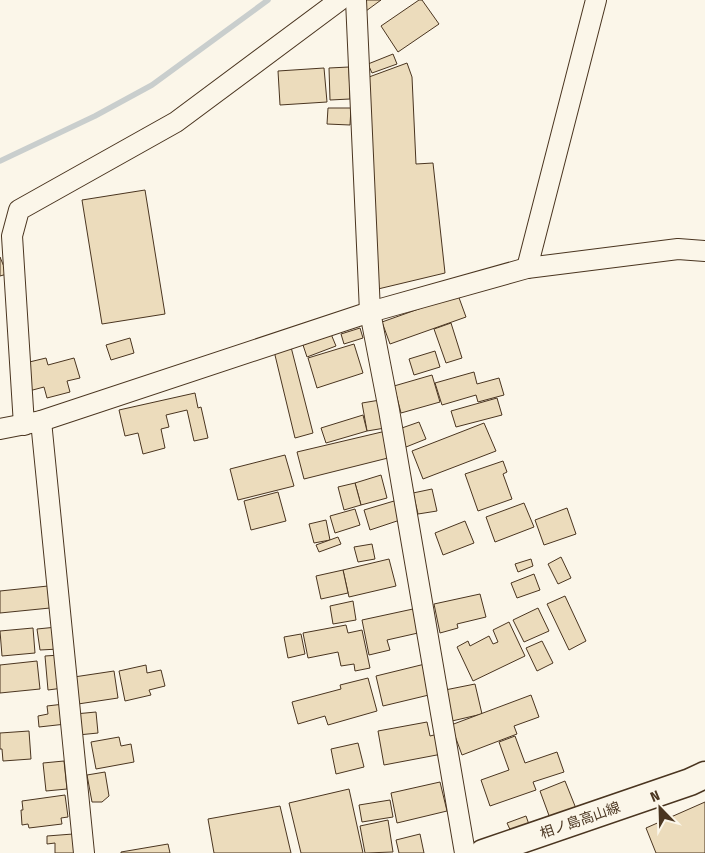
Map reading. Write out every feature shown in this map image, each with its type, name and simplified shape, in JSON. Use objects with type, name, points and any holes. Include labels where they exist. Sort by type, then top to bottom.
[{"type":"main road","name":"相ノ島高山線","points":[[482,853],[690,782],[705,775]]},
{"type":"street","points":[[84,853],[12,236],[19,210],[176,122],[340,0]]},
{"type":"street","points":[[356,0],[370,312],[389,410],[464,853]]},
{"type":"street","points":[[527,268],[596,0]]},
{"type":"street","points":[[0,429],[33,423],[370,312],[527,268],[678,249],[705,251]]},
{"type":"building","points":[[364,0],[381,0],[366,11]]},
{"type":"building","points":[[419,0],[422,0],[439,24],[398,52],[381,26]]},
{"type":"building","points":[[393,54],[397,64],[372,73],[368,64]]},
{"type":"building","points":[[407,63],[412,77],[416,164],[433,163],[445,273],[378,289],[369,77]]},
{"type":"building","points":[[349,67],[350,99],[330,100],[329,68]]},
{"type":"building","points":[[324,68],[327,102],[280,105],[278,71]]},
{"type":"building","points":[[328,108],[351,108],[350,125],[327,124]]},
{"type":"building","points":[[145,190],[165,314],[102,324],[82,200]]},
{"type":"building","points":[[0,257],[7,274],[0,276]]},
{"type":"building","points":[[458,295],[466,317],[390,344],[382,322]]},
{"type":"building","points":[[451,323],[462,358],[446,363],[434,329]]},
{"type":"building","points":[[360,328],[363,338],[344,344],[341,334]]},
{"type":"building","points":[[331,334],[336,346],[307,357],[303,345]]},
{"type":"building","points":[[130,338],[134,353],[111,360],[106,345]]},
{"type":"building","points":[[354,344],[363,373],[317,388],[308,358]]},
{"type":"building","points":[[291,347],[313,433],[295,438],[274,351]]},
{"type":"building","points":[[435,351],[440,367],[414,375],[409,359]]},
{"type":"building","points":[[46,358],[48,365],[74,358],[80,378],[67,381],[70,392],[47,398],[44,387],[29,391],[21,364]]},
{"type":"building","points":[[474,372],[477,384],[499,378],[504,395],[478,402],[476,395],[442,405],[435,383]]},
{"type":"building","points":[[432,375],[440,402],[401,413],[394,386]]},
{"type":"building","points":[[195,393],[198,408],[201,407],[208,438],[194,441],[187,410],[166,415],[169,427],[161,429],[165,448],[143,454],[138,433],[125,436],[119,410]]},
{"type":"building","points":[[497,398],[502,415],[456,427],[451,411]]},
{"type":"building","points":[[380,400],[385,428],[367,431],[362,403]]},
{"type":"building","points":[[363,415],[367,431],[326,443],[321,428]]},
{"type":"building","points":[[419,422],[426,439],[406,447],[399,429]]},
{"type":"building","points":[[484,423],[496,451],[423,479],[412,451]]},
{"type":"building","points":[[386,431],[392,457],[304,479],[297,452]]},
{"type":"building","points":[[285,455],[294,486],[238,500],[230,469]]},
{"type":"building","points":[[503,461],[507,472],[503,474],[512,499],[478,511],[465,474]]},
{"type":"building","points":[[381,475],[387,498],[361,505],[355,483]]},
{"type":"building","points":[[355,483],[361,505],[344,510],[338,487]]},
{"type":"building","points":[[432,489],[437,511],[418,514],[413,493]]},
{"type":"building","points":[[278,492],[286,521],[251,530],[244,501]]},
{"type":"building","points":[[394,501],[400,520],[370,530],[364,510]]},
{"type":"building","points":[[524,503],[534,527],[495,542],[486,517]]},
{"type":"building","points":[[567,508],[576,534],[544,545],[535,520]]},
{"type":"building","points":[[355,509],[360,525],[335,533],[330,516]]},
{"type":"building","points":[[326,520],[330,540],[314,543],[309,524]]},
{"type":"building","points":[[465,521],[474,543],[443,555],[435,533]]},
{"type":"building","points":[[338,537],[341,544],[319,552],[316,545]]},
{"type":"building","points":[[372,544],[375,559],[358,562],[354,547]]},
{"type":"building","points":[[561,557],[571,578],[558,584],[548,564]]},
{"type":"building","points":[[389,559],[396,586],[349,597],[343,570]]},
{"type":"building","points":[[531,559],[533,566],[518,572],[515,564]]},
{"type":"building","points":[[343,570],[348,593],[321,599],[316,576]]},
{"type":"building","points":[[534,574],[540,590],[517,598],[511,583]]},
{"type":"building","points":[[48,586],[50,608],[0,613],[0,591]]},
{"type":"building","points":[[480,594],[486,617],[457,624],[458,628],[440,633],[434,604]]},
{"type":"building","points":[[565,596],[586,641],[569,650],[547,604]]},
{"type":"building","points":[[353,601],[356,620],[333,624],[330,606]]},
{"type":"building","points":[[538,608],[549,631],[524,642],[513,620]]},
{"type":"building","points":[[413,609],[418,633],[387,640],[390,650],[369,655],[362,620]]},
{"type":"building","points":[[509,622],[525,656],[473,681],[457,647],[468,641],[470,646],[489,636],[493,644],[498,642],[493,630]]},
{"type":"building","points":[[346,625],[348,633],[362,630],[370,668],[355,671],[354,664],[341,666],[338,652],[308,658],[303,633]]},
{"type":"building","points":[[57,627],[59,649],[40,650],[37,629]]},
{"type":"building","points":[[33,628],[35,653],[2,656],[0,631]]},
{"type":"building","points":[[301,634],[305,654],[288,658],[284,637]]},
{"type":"building","points":[[542,641],[553,663],[537,671],[526,648]]},
{"type":"building","points":[[60,655],[63,688],[48,690],[45,656]]},
{"type":"building","points":[[37,661],[40,689],[0,693],[0,665]]},
{"type":"building","points":[[425,664],[433,694],[383,706],[376,676]]},
{"type":"building","points":[[146,665],[147,673],[161,670],[165,686],[149,690],[151,695],[125,701],[119,671]]},
{"type":"building","points":[[114,671],[118,698],[78,704],[74,677]]},
{"type":"building","points":[[368,678],[377,711],[328,725],[325,716],[298,724],[292,702],[341,689],[340,685]]},
{"type":"building","points":[[475,684],[482,714],[452,721],[445,690]]},
{"type":"building","points":[[531,695],[539,717],[514,726],[517,734],[462,755],[451,725]]},
{"type":"building","points":[[64,704],[66,724],[39,727],[38,716],[48,714],[47,706]]},
{"type":"building","points":[[96,712],[98,733],[78,735],[75,714]]},
{"type":"building","points":[[427,722],[430,736],[438,734],[442,754],[384,765],[378,731]]},
{"type":"building","points":[[29,731],[31,759],[3,761],[2,749],[0,749],[0,733]]},
{"type":"building","points":[[515,736],[525,763],[557,752],[564,772],[533,782],[536,790],[490,806],[481,780],[509,770],[499,742]]},
{"type":"building","points":[[119,737],[121,746],[131,744],[134,762],[96,769],[91,742]]},
{"type":"building","points":[[358,743],[364,767],[336,774],[331,749]]},
{"type":"building","points":[[64,761],[67,789],[46,791],[43,763]]},
{"type":"building","points":[[105,772],[109,796],[102,802],[92,802],[87,775]]},
{"type":"building","points":[[565,781],[577,811],[551,821],[540,791]]},
{"type":"building","points":[[440,782],[447,811],[397,823],[391,793]]},
{"type":"building","points":[[349,789],[363,853],[301,853],[289,803]]},
{"type":"building","points":[[65,795],[68,817],[61,818],[62,824],[29,828],[28,824],[22,825],[22,801]]},
{"type":"building","points":[[390,800],[393,817],[362,822],[359,805]]},
{"type":"building","points":[[705,802],[705,853],[656,853],[646,828]]},
{"type":"building","points":[[280,806],[291,853],[214,853],[208,819]]},
{"type":"building","points":[[526,816],[531,830],[513,836],[507,823]]},
{"type":"building","points":[[388,820],[393,852],[365,853],[360,826]]},
{"type":"building","points":[[73,834],[74,853],[55,853],[55,843],[47,844],[47,836]]},
{"type":"building","points":[[420,834],[424,853],[399,853],[396,840]]},
{"type":"building","points":[[168,844],[170,853],[121,853],[121,852]]},
{"type":"waterway","points":[[0,161],[95,116],[152,85],[268,0]]}]
